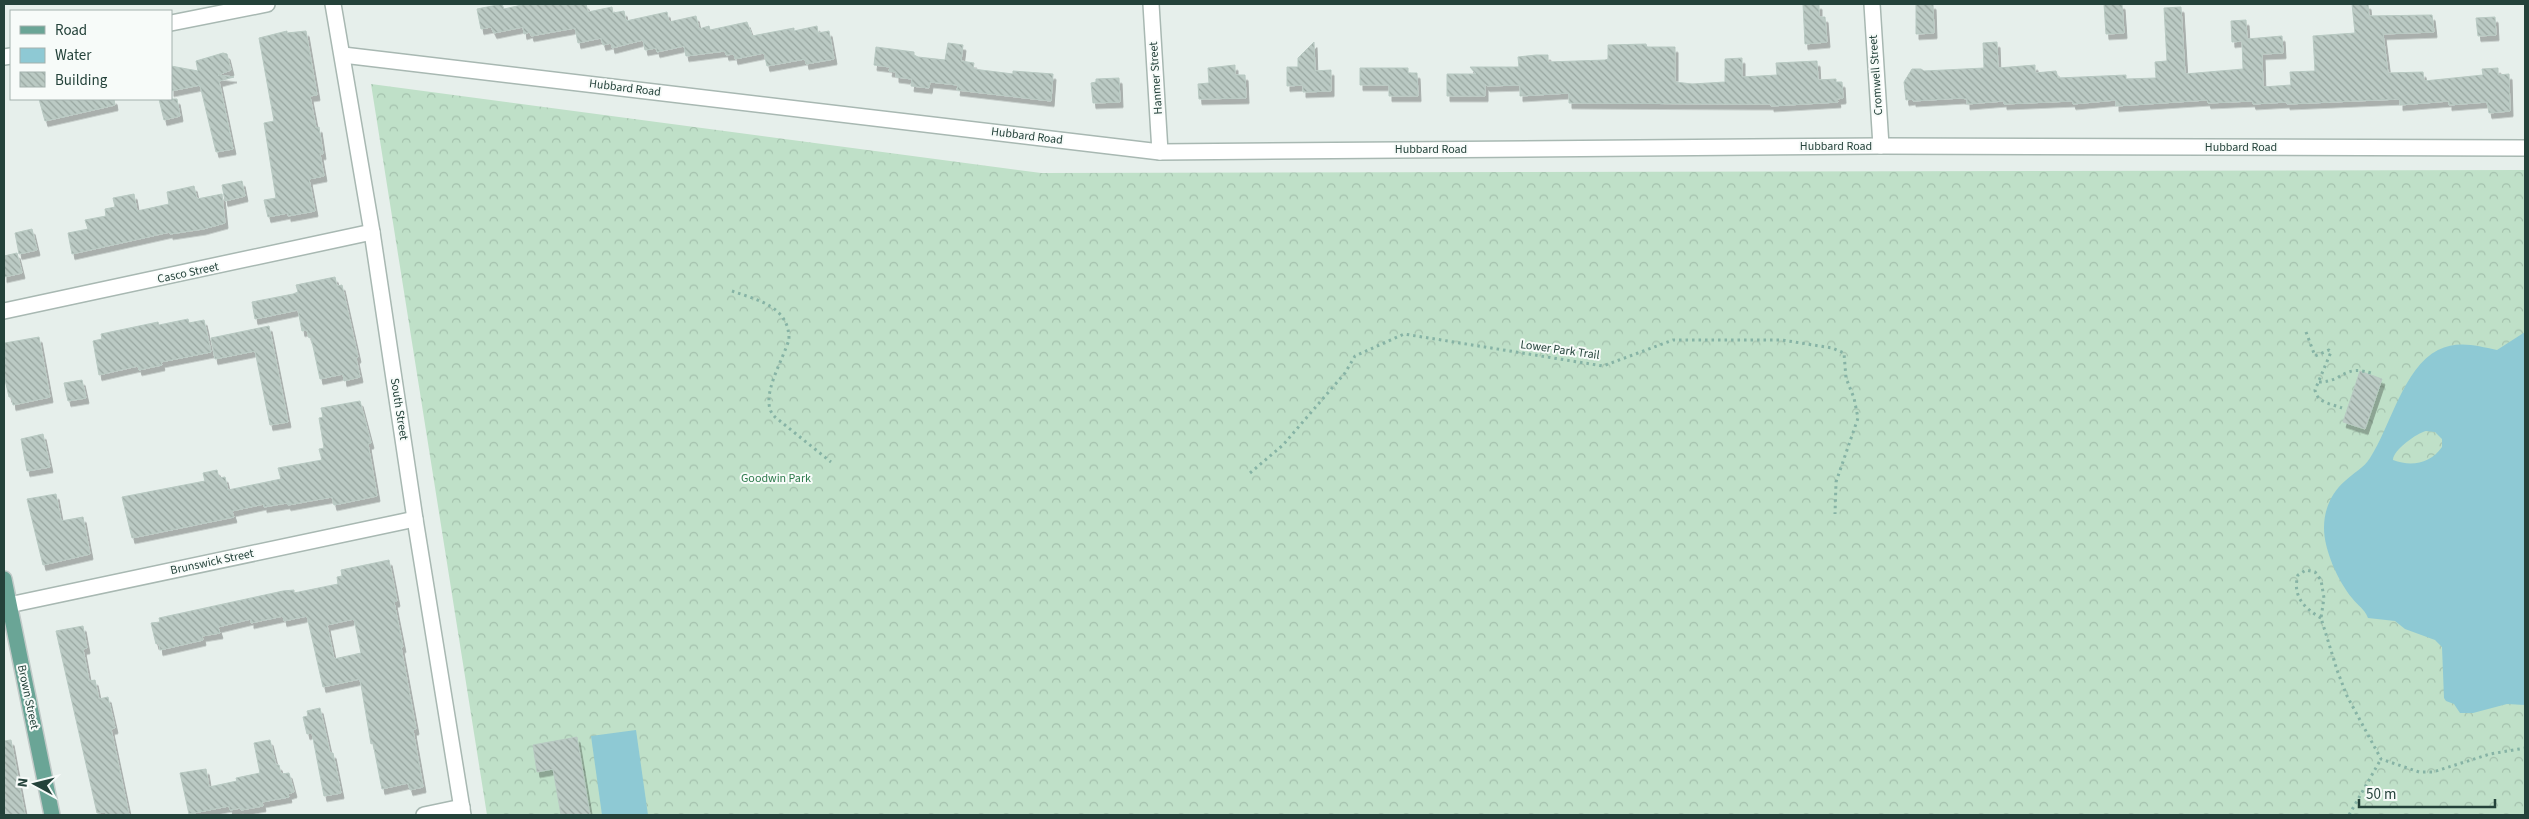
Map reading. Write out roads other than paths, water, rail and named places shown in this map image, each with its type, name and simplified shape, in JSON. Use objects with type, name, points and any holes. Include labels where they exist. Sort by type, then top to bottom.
[{"type":"main road","name":"Brown Street","points":[[4,579],[52,815]]},
{"type":"street","points":[[172,23],[267,4]]},
{"type":"street","name":"South Street","points":[[333,4],[372,232],[415,519],[463,811]]},
{"type":"street","name":"Hanmer Street","points":[[1151,4],[1160,152]]},
{"type":"street","name":"Cromwell Street","points":[[1872,4],[1881,146]]},
{"type":"street","name":"Hubbard Road","points":[[343,55],[1160,152],[1881,146],[2525,148]]},
{"type":"street","name":"Casco Street","points":[[4,311],[372,232]]},
{"type":"street","name":"Brunswick Street","points":[[9,606],[415,519]]},
{"type":"street","points":[[424,815],[463,811]]},
{"type":"water","points":[[2525,332],[2525,705],[2507,704],[2473,713],[2460,713],[2454,704],[2446,701],[2444,698],[2442,647],[2435,640],[2405,629],[2395,621],[2368,618],[2354,601],[2337,574],[2326,546],[2324,521],[2332,496],[2370,458],[2406,384],[2415,370],[2426,359],[2438,350],[2453,345],[2468,345],[2497,350]],"holes":[[[2422,432],[2435,432],[2442,439],[2442,447],[2432,457],[2413,463],[2393,460],[2401,447],[2412,438]]]},
{"type":"water","points":[[636,730],[648,815],[602,815],[591,736]]},
{"type":"park label","name":"Goodwin Park","points":[[776,478]]}]
